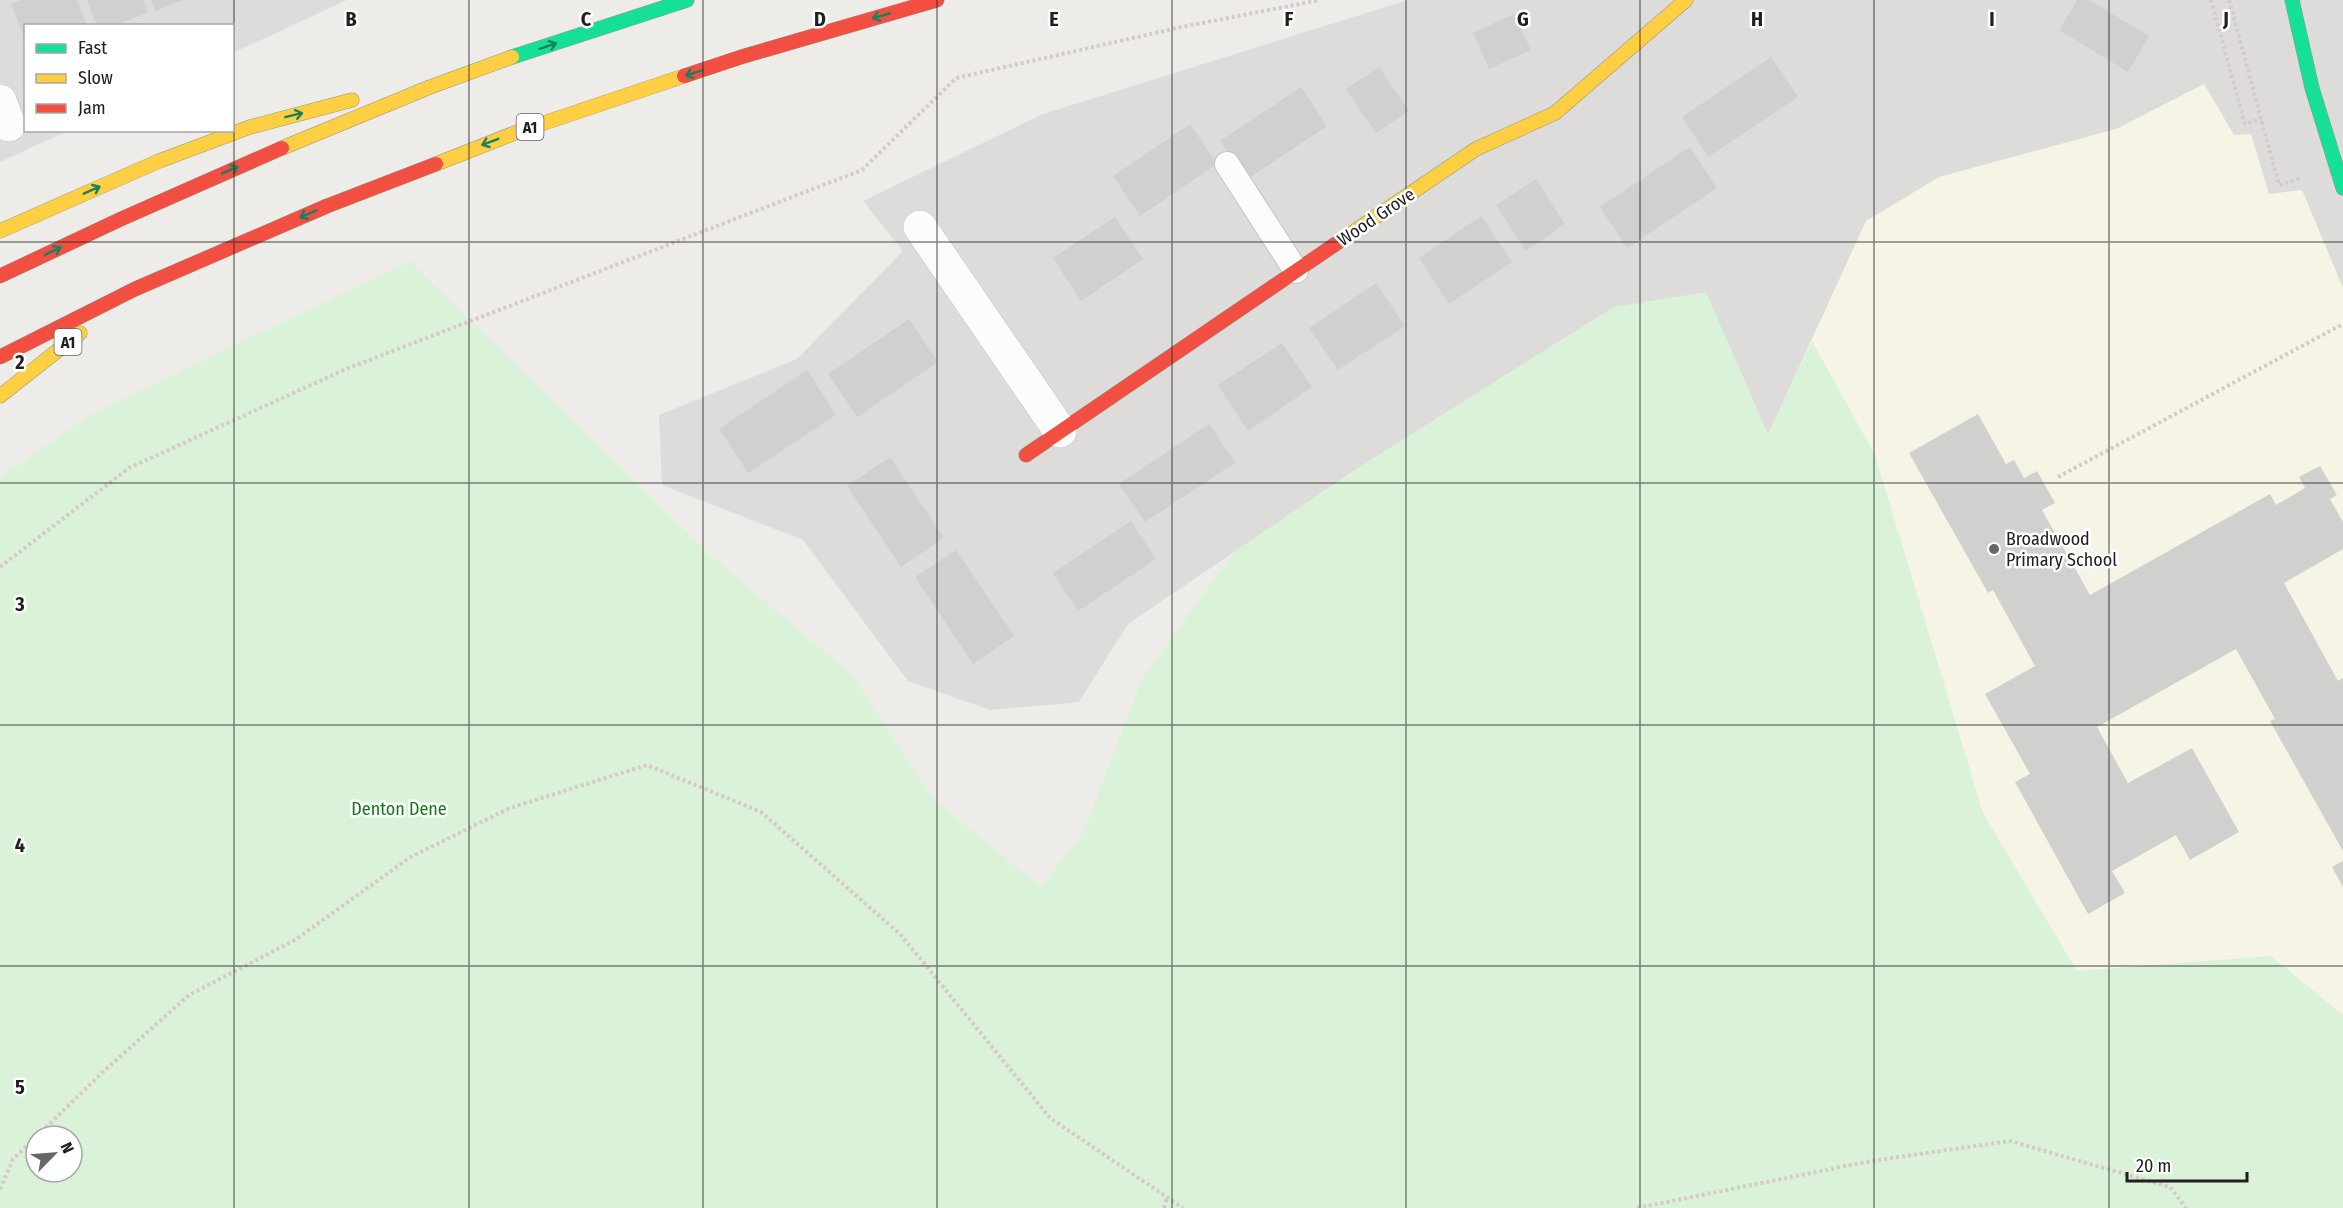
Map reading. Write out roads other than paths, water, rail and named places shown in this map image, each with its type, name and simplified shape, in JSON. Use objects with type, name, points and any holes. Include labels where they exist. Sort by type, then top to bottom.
[{"type":"main road","points":[[0,276],[106,225],[296,141],[493,64],[687,0]]},
{"type":"main road","name":"A1","points":[[0,357],[135,289],[327,206],[519,131],[741,57],[937,0]]},
{"type":"main road","name":"Wood Grove","points":[[1026,454],[1476,149],[1555,113],[1686,0]]},
{"type":"main road","points":[[2292,0],[2312,88],[2343,188]]},
{"type":"main road","points":[[0,231],[159,161],[250,126],[493,64]]},
{"type":"main road","name":"A1","points":[[0,396],[135,289]]},
{"type":"street","points":[[920,227],[1060,431]]},
{"type":"lane","points":[[1227,164],[1296,271]]},
{"type":"place","name":"Broadwood Primary School","points":[[1994,549]]},
{"type":"park label","name":"Denton Dene","points":[[399,809]]}]
